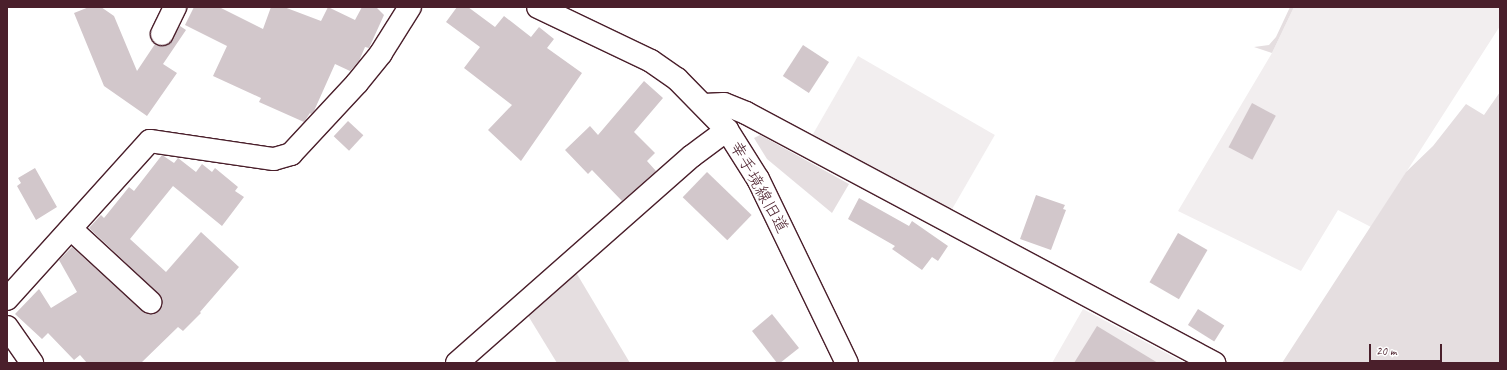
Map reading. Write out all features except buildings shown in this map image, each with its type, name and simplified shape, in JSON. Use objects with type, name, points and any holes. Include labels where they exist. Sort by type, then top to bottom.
[{"type":"street","points":[[162,34],[175,7]]},
{"type":"street","points":[[7,299],[150,141],[274,158],[291,154],[362,77],[381,53],[410,7]]},
{"type":"street","name":"幸手境線旧道","points":[[538,7],[651,62],[677,79],[727,130],[758,179],[847,363]]},
{"type":"street","points":[[704,105],[724,104],[746,113],[1214,363]]},
{"type":"street","points":[[457,363],[692,156],[727,130]]},
{"type":"street","points":[[71,229],[150,302]]},
{"type":"street","points":[[7,326],[32,363]]},
{"type":"shaded area","points":[[1290,7],[1294,7],[1272,53],[1254,47],[1269,45],[1276,37]]},
{"type":"shaded area","points":[[1294,7],[1500,7],[1500,26],[1371,227],[1338,210],[1301,271],[1178,211],[1272,53]]},
{"type":"shaded area","points":[[858,56],[995,135],[949,215],[812,136]]},
{"type":"shaded area","points":[[1500,92],[1500,363],[1282,363],[1406,172],[1433,146],[1466,104],[1484,115]]},
{"type":"shaded area","points":[[760,135],[849,184],[832,213],[767,159],[754,138]]},
{"type":"shaded area","points":[[574,269],[630,363],[557,363],[527,314]]},
{"type":"shaded area","points":[[1083,309],[1185,363],[1052,363]]}]
